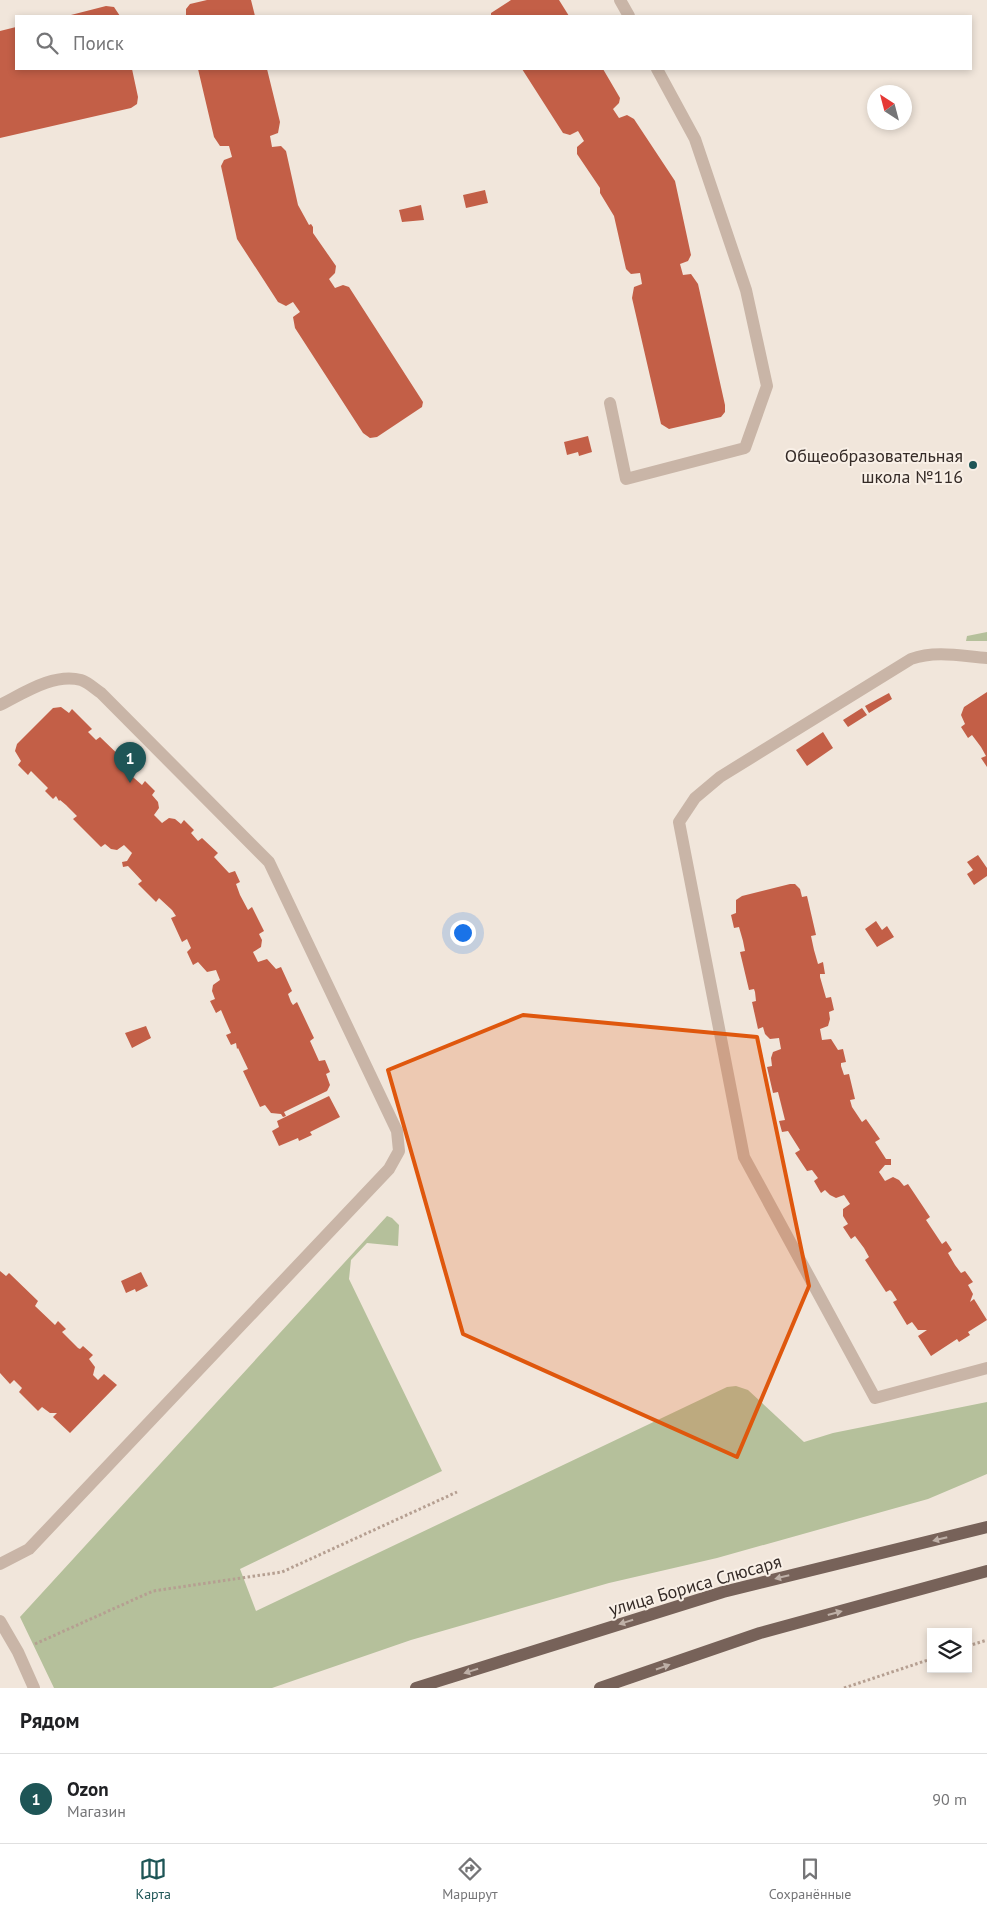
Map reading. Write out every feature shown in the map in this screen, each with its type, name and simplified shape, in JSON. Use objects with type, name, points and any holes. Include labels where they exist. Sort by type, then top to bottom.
[{"type":"main road","name":"улица Бориса Слюсаря","points":[[416,1688],[723,1592],[987,1528]]},
{"type":"main road","points":[[600,1688],[760,1633],[987,1571]]},
{"type":"street","points":[[620,0],[628,15]]},
{"type":"street","points":[[610,404],[626,479],[745,448],[767,386],[746,290],[695,139],[658,70]]},
{"type":"street","points":[[987,658],[924,654],[911,659],[720,777],[695,798],[679,822],[744,1157],[875,1398],[987,1368]]},
{"type":"street","points":[[0,705],[45,683],[66,678],[83,681],[101,693],[269,862],[398,1132],[399,1151],[389,1169],[29,1549],[0,1564]]},
{"type":"street","points":[[0,1621],[18,1652],[34,1688]]},
{"type":"path","points":[[18,1652],[153,1591],[282,1572],[457,1492]]},
{"type":"path","points":[[972,1645],[987,1640]]},
{"type":"path","points":[[844,1688],[927,1660]]},
{"type":"highlighted area","points":[[523,1015],[757,1037],[809,1286],[737,1457],[463,1334],[388,1070]]},
{"type":"green space","points":[[987,632],[987,641],[966,641],[967,636]]},
{"type":"green space","points":[[387,1216],[399,1225],[398,1246],[367,1243],[351,1260],[349,1279],[442,1471],[240,1569],[256,1611],[727,1387],[736,1386],[748,1390],[804,1442],[833,1433],[987,1402],[987,1474],[928,1499],[717,1558],[609,1583],[411,1640],[272,1688],[54,1688],[20,1617]]},
{"type":"building","points":[[207,0],[251,0],[255,15],[186,15],[186,9],[190,4]]},
{"type":"building","points":[[511,0],[559,0],[568,15],[491,15],[491,13]]},
{"type":"building","points":[[106,6],[114,7],[119,15],[71,15]]},
{"type":"building","points":[[15,27],[15,70],[132,70],[138,97],[137,104],[131,108],[0,138],[0,31]]},
{"type":"building","points":[[198,70],[267,70],[280,122],[278,133],[270,136],[272,147],[281,146],[286,151],[298,205],[309,225],[311,224],[313,227],[313,233],[336,266],[335,273],[329,279],[335,288],[343,285],[349,287],[423,402],[422,407],[377,437],[370,438],[363,433],[295,328],[293,317],[300,312],[293,302],[286,306],[278,302],[237,239],[221,166],[224,160],[232,157],[229,146],[220,146],[214,137]]},
{"type":"building","points":[[523,70],[604,70],[620,98],[619,103],[613,109],[619,118],[627,115],[634,119],[675,181],[691,255],[688,261],[680,264],[683,275],[691,274],[698,284],[725,405],[725,412],[721,417],[669,429],[661,424],[632,298],[634,287],[642,284],[640,273],[631,274],[626,269],[614,216],[600,193],[600,188],[577,154],[577,147],[584,141],[578,131],[570,135],[563,133]]},
{"type":"building","points":[[485,190],[488,203],[466,208],[463,195]]},
{"type":"building","points":[[421,205],[424,220],[402,222],[399,210]]},
{"type":"building","points":[[588,436],[592,452],[579,456],[578,452],[567,455],[564,442]]},
{"type":"building","points":[[987,692],[987,767],[981,758],[986,756],[981,747],[972,735],[968,738],[961,727],[965,724],[961,715],[964,707]]},
{"type":"building","points":[[889,693],[892,699],[869,713],[865,706]]},
{"type":"building","points":[[61,707],[69,713],[72,709],[92,729],[88,732],[96,740],[100,737],[128,764],[124,768],[134,778],[142,785],[145,781],[155,791],[152,795],[158,802],[159,808],[154,815],[162,823],[169,818],[175,819],[181,824],[184,820],[194,830],[191,833],[198,841],[202,838],[218,853],[214,857],[229,873],[235,871],[240,882],[236,884],[240,895],[248,910],[252,907],[264,931],[259,934],[262,940],[261,947],[253,952],[258,962],[267,959],[276,969],[281,967],[292,991],[288,994],[291,1002],[293,1005],[297,1002],[314,1038],[310,1041],[319,1061],[325,1060],[330,1072],[326,1074],[330,1085],[327,1091],[284,1112],[286,1116],[283,1117],[281,1114],[271,1113],[265,1105],[260,1107],[243,1071],[248,1069],[237,1049],[236,1043],[231,1045],[226,1035],[231,1033],[221,1010],[216,1013],[210,1001],[215,999],[212,991],[213,985],[220,980],[216,970],[207,972],[198,962],[193,965],[187,952],[191,948],[187,939],[182,942],[171,918],[176,916],[172,910],[159,898],[156,902],[138,884],[142,881],[128,866],[123,867],[122,862],[127,861],[132,853],[124,845],[117,850],[111,849],[105,844],[101,847],[73,819],[77,816],[66,805],[59,801],[56,796],[53,799],[45,791],[48,788],[31,771],[28,775],[18,765],[21,761],[15,751],[17,744],[53,708]]},
{"type":"building","points":[[862,708],[867,715],[848,727],[843,720]]},
{"type":"building","points":[[823,732],[833,748],[807,766],[796,750]]},
{"type":"building","points":[[978,855],[987,868],[987,876],[974,885],[967,874],[973,870],[967,862]]},
{"type":"building","points":[[795,884],[800,889],[802,897],[807,896],[816,935],[811,936],[814,950],[818,964],[823,962],[825,974],[820,974],[820,977],[826,998],[831,997],[834,1010],[829,1012],[828,1026],[820,1029],[822,1040],[831,1039],[838,1050],[843,1049],[846,1062],[841,1063],[841,1066],[844,1075],[849,1074],[855,1099],[850,1100],[852,1107],[862,1122],[866,1119],[880,1139],[875,1142],[886,1159],[891,1159],[891,1165],[885,1165],[879,1172],[885,1181],[893,1177],[904,1186],[908,1184],[930,1217],[926,1220],[942,1244],[946,1241],[952,1250],[948,1253],[955,1265],[961,1273],[965,1271],[973,1282],[968,1285],[973,1294],[970,1302],[974,1299],[987,1320],[968,1332],[970,1335],[959,1342],[957,1339],[931,1356],[918,1336],[927,1330],[918,1330],[912,1322],[907,1325],[893,1302],[897,1300],[892,1292],[890,1290],[886,1292],[865,1260],[869,1257],[864,1248],[855,1236],[851,1239],[843,1227],[848,1224],[843,1216],[843,1209],[850,1204],[844,1195],[836,1198],[825,1190],[821,1193],[814,1181],[818,1178],[812,1170],[807,1171],[795,1153],[800,1150],[788,1131],[782,1132],[779,1121],[785,1120],[778,1092],[773,1093],[767,1067],[772,1066],[771,1058],[773,1052],[781,1049],[779,1038],[770,1039],[765,1034],[763,1027],[758,1029],[752,1002],[756,1001],[755,992],[754,989],[749,990],[740,952],[745,951],[743,941],[739,927],[734,928],[731,915],[736,913],[736,900],[742,896]]},
{"type":"building","points":[[876,921],[882,930],[887,926],[894,937],[877,947],[865,929]]},
{"type":"building","points":[[146,1026],[151,1038],[132,1048],[125,1033]]},
{"type":"building","points":[[329,1096],[340,1117],[310,1132],[312,1135],[299,1141],[298,1138],[279,1146],[272,1131],[279,1127],[277,1121]]},
{"type":"building","points":[[0,1271],[6,1276],[9,1273],[38,1301],[35,1306],[55,1325],[58,1321],[66,1329],[62,1332],[78,1348],[80,1349],[83,1346],[93,1355],[89,1359],[95,1367],[93,1375],[98,1380],[104,1374],[117,1385],[70,1433],[53,1417],[57,1413],[50,1413],[42,1407],[38,1411],[19,1392],[22,1388],[14,1380],[10,1384],[0,1373]]},
{"type":"building","points":[[141,1272],[148,1286],[136,1292],[135,1289],[126,1293],[121,1281]]},
{"type":"place","name":"Общеобразовательная школа №116","points":[[973,465]]},
{"type":"place","name":"Ozon","points":[[130,783]]}]
